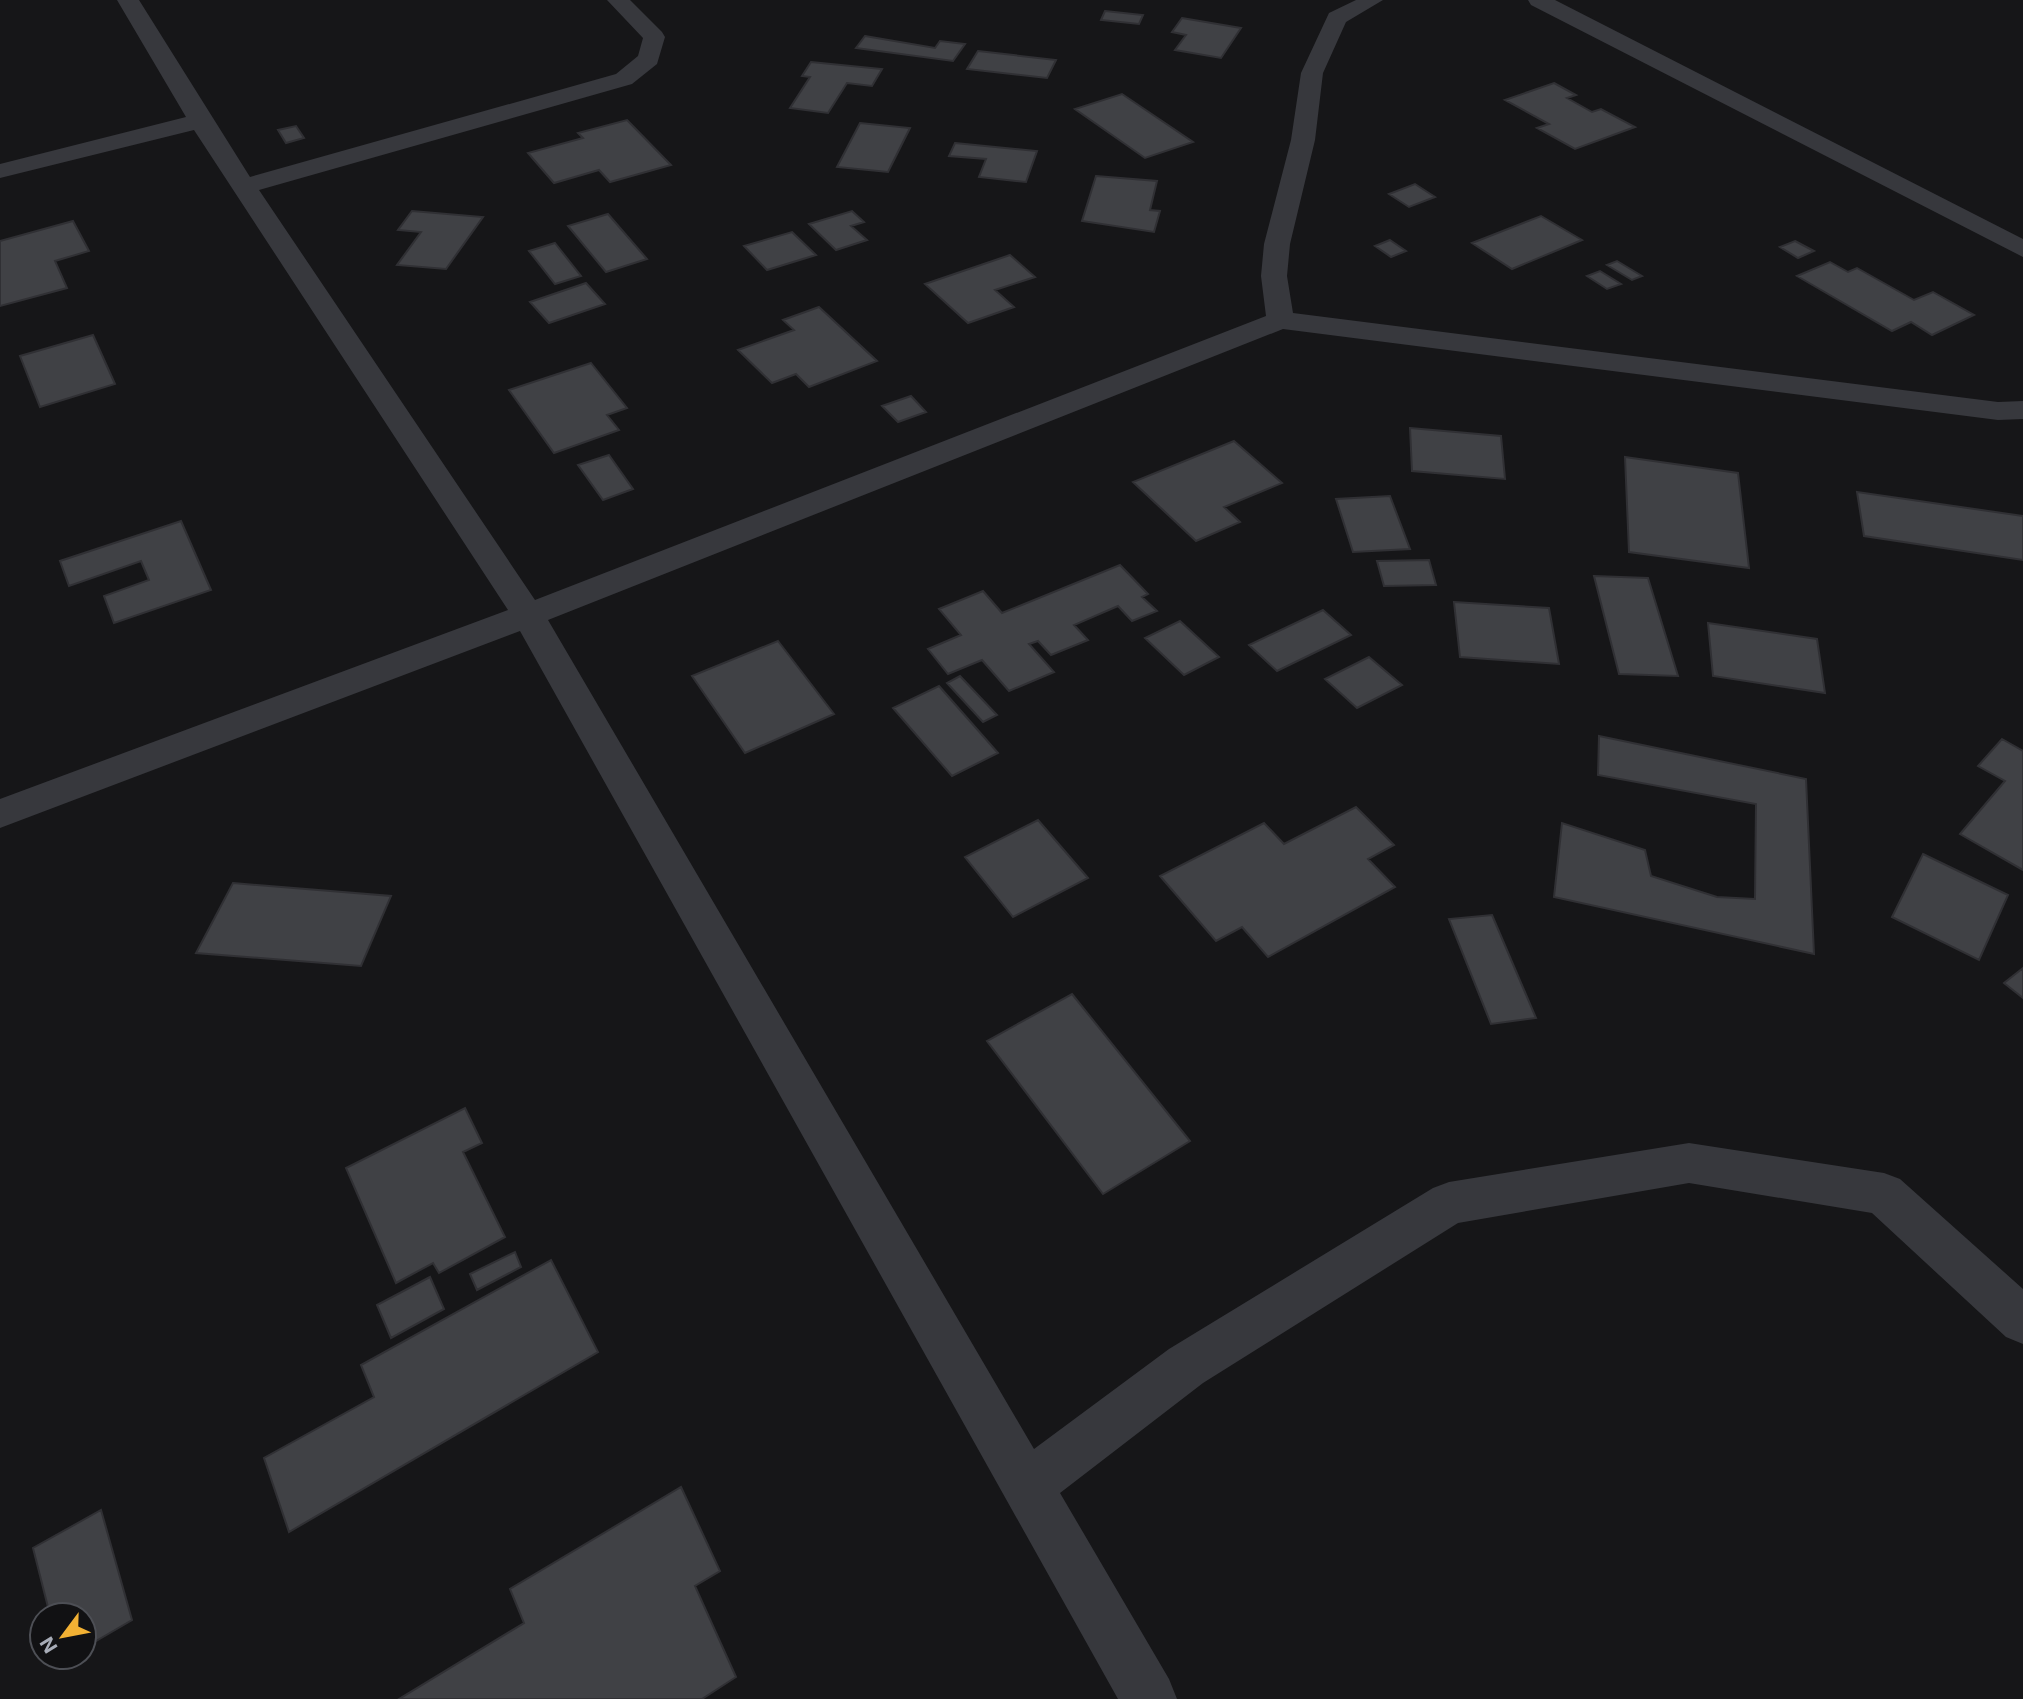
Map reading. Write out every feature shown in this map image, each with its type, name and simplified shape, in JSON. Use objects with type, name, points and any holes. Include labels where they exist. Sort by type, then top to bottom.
[{"type":"street","points":[[128,0],[200,121],[246,186],[528,615],[1150,1699]]},
{"type":"street","points":[[246,186],[624,79],[649,59],[654,37],[618,0]]},
{"type":"street","points":[[1280,320],[1274,276],[1277,244],[1303,140],[1312,73],[1338,18],[1372,0]]},
{"type":"street","points":[[1539,0],[2023,249]]},
{"type":"street","points":[[0,171],[200,121]]},
{"type":"street","points":[[0,814],[528,615],[1280,320],[1998,411],[2023,410]]},
{"type":"street","points":[[1027,1486],[1186,1366],[1449,1203],[1689,1163],[1884,1195],[2023,1321]]},
{"type":"building","points":[[1105,11],[1143,15],[1139,24],[1101,20]]},
{"type":"building","points":[[1182,18],[1241,28],[1221,58],[1175,50],[1186,35],[1172,32]]},
{"type":"building","points":[[865,36],[935,48],[940,41],[965,44],[953,61],[856,48]]},
{"type":"building","points":[[978,51],[1056,60],[1047,78],[967,69]]},
{"type":"building","points":[[811,62],[882,69],[872,86],[847,83],[828,113],[790,108],[810,77],[802,76]]},
{"type":"building","points":[[1554,83],[1576,95],[1567,98],[1592,112],[1601,109],[1635,127],[1575,149],[1537,128],[1549,124],[1505,100]]},
{"type":"building","points":[[1122,94],[1193,142],[1145,158],[1075,109]]},
{"type":"building","points":[[627,120],[671,165],[610,182],[599,170],[554,183],[528,153],[583,138],[578,133]]},
{"type":"building","points":[[860,123],[910,128],[888,172],[837,167]]},
{"type":"building","points":[[296,126],[304,138],[286,143],[278,130]]},
{"type":"building","points":[[955,143],[1037,151],[1026,182],[979,177],[986,159],[949,156]]},
{"type":"building","points":[[1096,176],[1157,181],[1150,210],[1160,211],[1154,232],[1082,221]]},
{"type":"building","points":[[1415,184],[1435,197],[1409,207],[1389,194]]},
{"type":"building","points":[[412,211],[483,217],[446,269],[397,265],[421,232],[398,230]]},
{"type":"building","points":[[852,211],[864,222],[851,226],[867,240],[836,250],[809,224]]},
{"type":"building","points":[[608,214],[647,259],[606,272],[568,226]]},
{"type":"building","points":[[1541,216],[1582,240],[1512,269],[1472,243]]},
{"type":"building","points":[[73,221],[89,251],[55,261],[67,288],[0,306],[0,241]]},
{"type":"building","points":[[792,232],[816,255],[767,270],[744,246]]},
{"type":"building","points":[[1390,240],[1406,251],[1391,257],[1375,246]]},
{"type":"building","points":[[1795,241],[1814,251],[1798,258],[1780,247]]},
{"type":"building","points":[[555,243],[581,276],[555,284],[529,251]]},
{"type":"building","points":[[1010,255],[1035,277],[995,290],[1014,307],[968,323],[925,284]]},
{"type":"building","points":[[1617,261],[1642,276],[1632,280],[1607,265]]},
{"type":"building","points":[[1830,262],[1848,272],[1857,268],[1914,300],[1933,292],[1974,315],[1932,335],[1911,322],[1892,331],[1797,276]]},
{"type":"building","points":[[1600,271],[1621,284],[1607,289],[1587,276]]},
{"type":"building","points":[[586,283],[605,304],[549,323],[530,302]]},
{"type":"building","points":[[819,307],[877,361],[809,387],[796,374],[772,383],[738,350],[794,330],[783,320]]},
{"type":"building","points":[[93,335],[115,384],[40,407],[20,356]]},
{"type":"building","points":[[591,363],[627,408],[607,415],[619,430],[554,453],[509,390]]},
{"type":"building","points":[[911,396],[926,412],[898,422],[882,406]]},
{"type":"building","points":[[1410,428],[1501,436],[1505,479],[1412,471]]},
{"type":"building","points":[[1234,441],[1282,483],[1224,507],[1240,522],[1196,541],[1133,482]]},
{"type":"building","points":[[609,455],[633,489],[603,500],[578,465]]},
{"type":"building","points":[[1625,457],[1738,473],[1749,568],[1629,552]]},
{"type":"building","points":[[1857,492],[2023,516],[2023,560],[1864,536]]},
{"type":"building","points":[[1390,496],[1410,549],[1353,552],[1336,499]]},
{"type":"building","points":[[181,521],[211,590],[114,623],[104,596],[149,580],[141,561],[69,586],[60,561]]},
{"type":"building","points":[[1429,560],[1436,585],[1384,586],[1377,561]]},
{"type":"building","points":[[1120,565],[1148,594],[1142,597],[1157,611],[1132,621],[1118,606],[1074,625],[1088,640],[1051,655],[1038,641],[1029,644],[1054,672],[1009,691],[982,660],[948,674],[928,649],[961,635],[939,609],[983,591],[1002,613]]},
{"type":"building","points":[[1594,576],[1648,578],[1678,676],[1619,674]]},
{"type":"building","points":[[1454,602],[1549,608],[1559,664],[1460,657]]},
{"type":"building","points":[[1323,610],[1351,635],[1277,671],[1249,645]]},
{"type":"building","points":[[1180,621],[1219,657],[1184,675],[1145,638]]},
{"type":"building","points":[[1708,623],[1817,639],[1825,693],[1713,676]]},
{"type":"building","points":[[778,641],[834,714],[745,753],[692,676]]},
{"type":"building","points":[[1369,657],[1402,685],[1357,708],[1325,679]]},
{"type":"building","points":[[960,676],[997,715],[983,722],[947,683]]},
{"type":"building","points":[[939,686],[998,753],[952,776],[893,708]]},
{"type":"building","points":[[1599,736],[1806,779],[1814,954],[1554,897],[1562,823],[1645,850],[1651,876],[1717,897],[1755,899],[1756,804],[1598,775]]},
{"type":"building","points":[[2002,739],[2023,751],[2023,870],[1960,834],[2005,781],[1978,766]]},
{"type":"building","points":[[1356,807],[1394,845],[1368,859],[1395,887],[1268,957],[1242,927],[1216,941],[1160,876],[1264,823],[1284,844]]},
{"type":"building","points":[[1038,820],[1088,878],[1013,917],[965,857]]},
{"type":"building","points":[[1923,854],[2008,895],[1979,960],[1892,917]]},
{"type":"building","points":[[233,883],[391,896],[361,966],[196,953]]},
{"type":"building","points":[[1492,915],[1536,1018],[1491,1024],[1449,919]]},
{"type":"building","points":[[2023,968],[2023,998],[2004,983]]},
{"type":"building","points":[[1072,994],[1190,1141],[1103,1194],[987,1041]]},
{"type":"building","points":[[465,1108],[482,1143],[463,1152],[505,1237],[439,1273],[433,1263],[396,1283],[346,1168]]},
{"type":"building","points":[[515,1252],[521,1267],[477,1290],[470,1274]]},
{"type":"building","points":[[551,1260],[598,1352],[289,1532],[264,1458],[374,1397],[361,1365]]},
{"type":"building","points":[[430,1277],[444,1309],[391,1338],[377,1305]]},
{"type":"building","points":[[681,1487],[720,1571],[695,1586],[736,1677],[702,1699],[399,1699],[524,1623],[510,1589]]},
{"type":"building","points":[[101,1510],[132,1620],[98,1640],[98,1601],[46,1601],[33,1548]]}]
